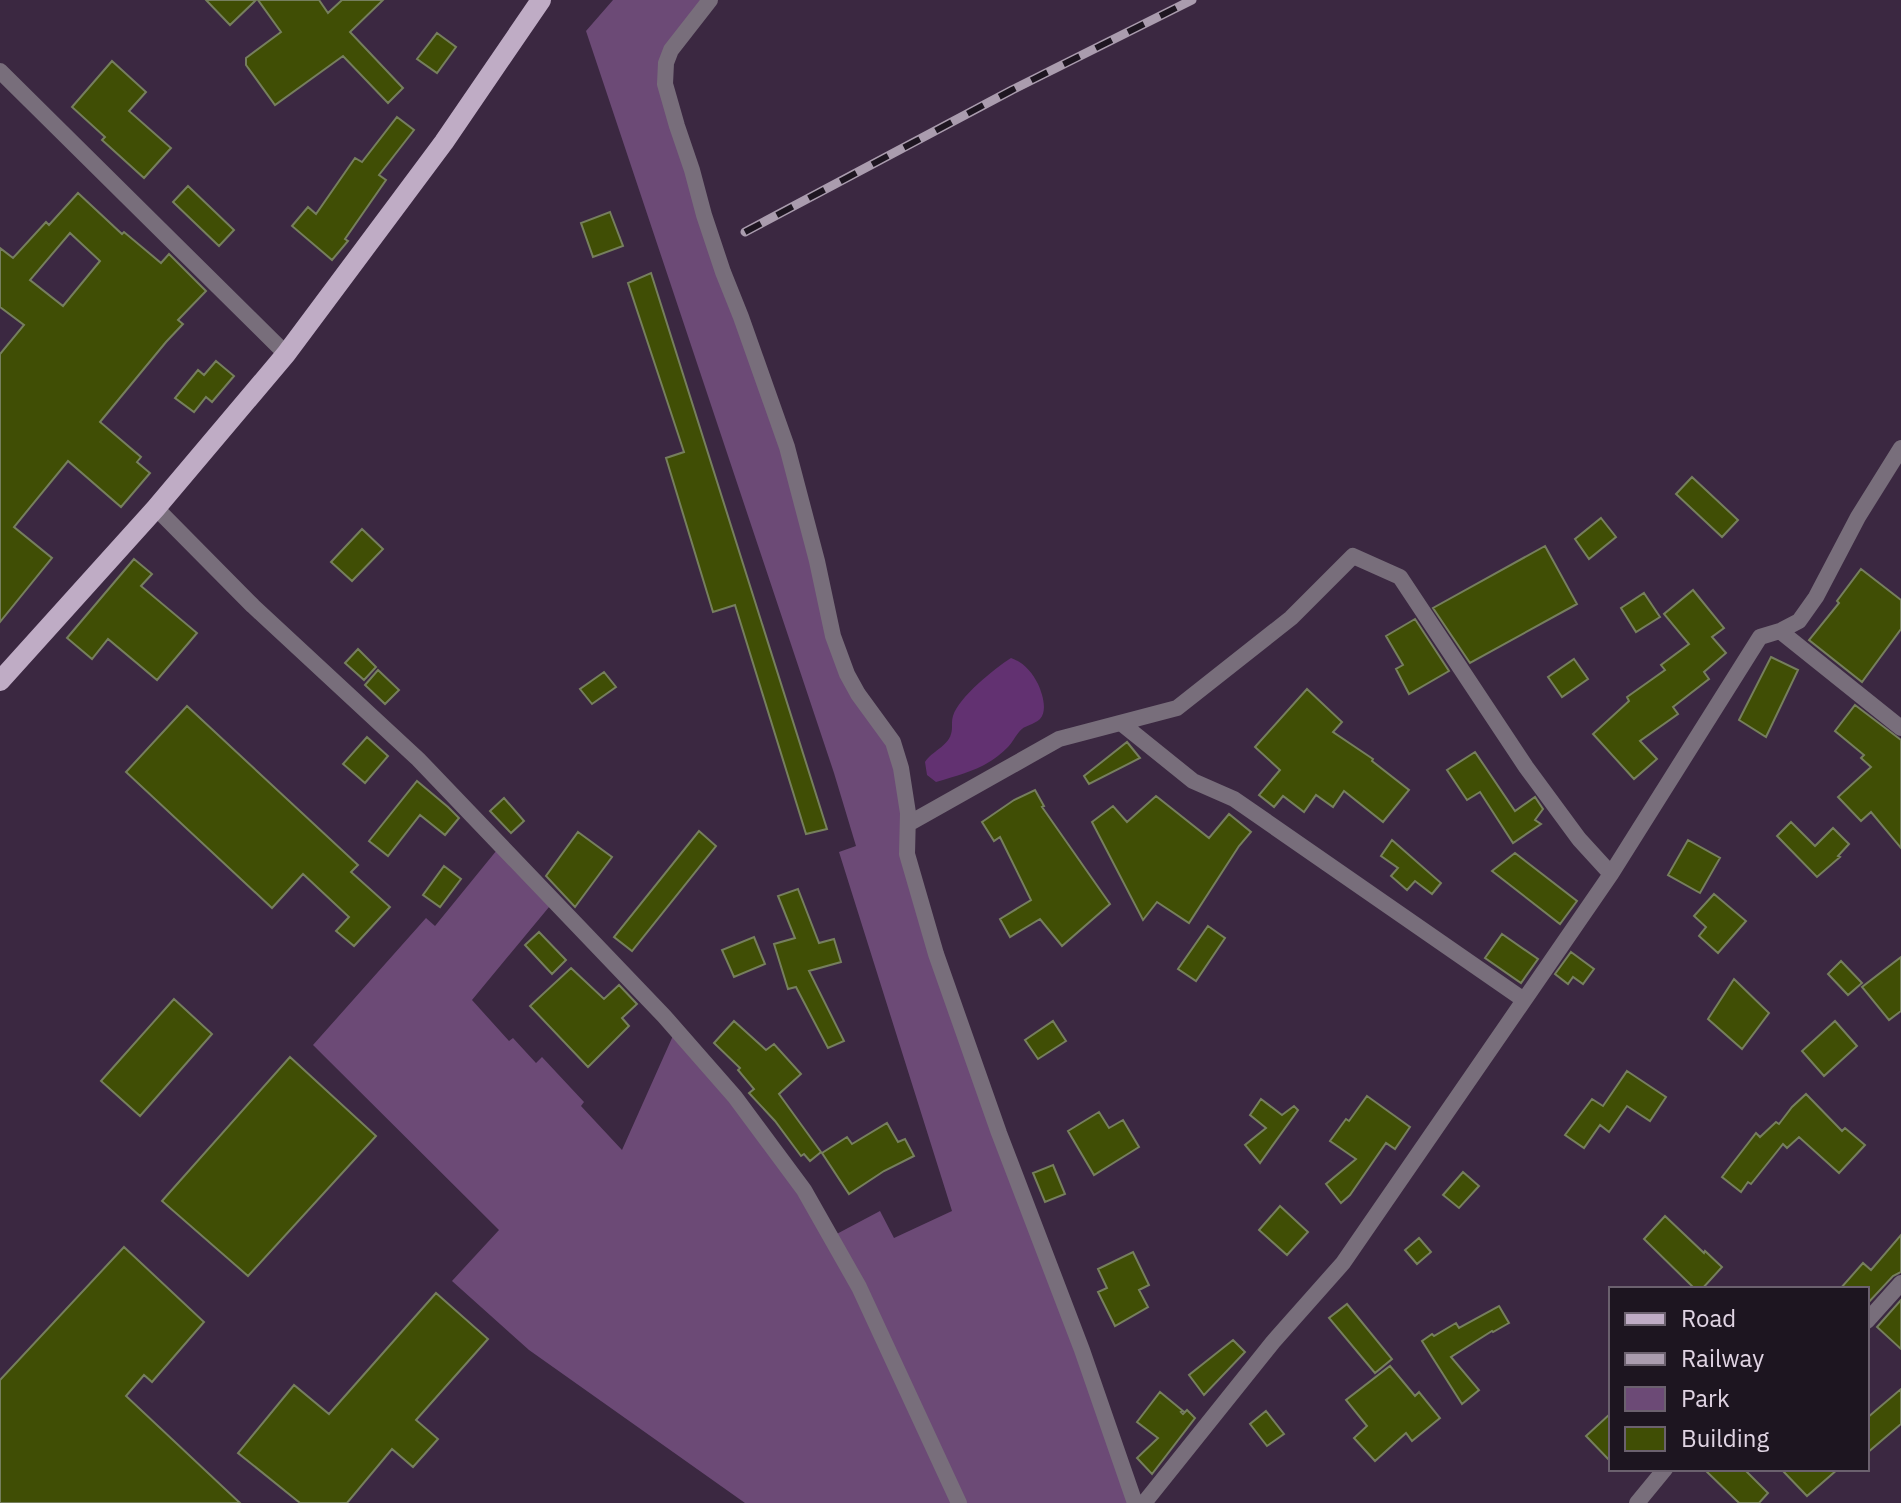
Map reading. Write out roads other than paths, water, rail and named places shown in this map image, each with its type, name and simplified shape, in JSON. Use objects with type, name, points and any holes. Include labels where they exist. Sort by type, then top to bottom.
[{"type":"main road","points":[[0,681],[156,508],[286,354],[444,142],[541,0]]},
{"type":"street","points":[[710,0],[671,50],[666,63],[665,84],[718,258],[787,447],[833,636],[853,684],[893,742],[901,768],[908,824],[907,854],[936,954],[1135,1503]]},
{"type":"street","points":[[0,71],[286,354]]},
{"type":"street","points":[[1144,1503],[1273,1342],[1343,1263],[1611,874],[1760,637],[1799,621],[1816,597],[1858,517],[1901,448]]},
{"type":"street","points":[[156,508],[253,606],[418,759],[664,1016],[735,1097],[804,1190],[859,1287],[959,1503]]},
{"type":"street","points":[[908,824],[1059,739],[1177,708],[1291,618],[1353,556],[1400,577],[1526,767],[1579,839],[1611,874]]},
{"type":"street","points":[[1780,631],[1901,728]]},
{"type":"street","points":[[1121,723],[1193,781],[1234,799],[1524,1000]]},
{"type":"street","points":[[1869,1319],[1901,1283]]},
{"type":"street","points":[[1637,1503],[1663,1471]]},
{"type":"railway","points":[[745,232],[1012,90],[1192,0]]}]
